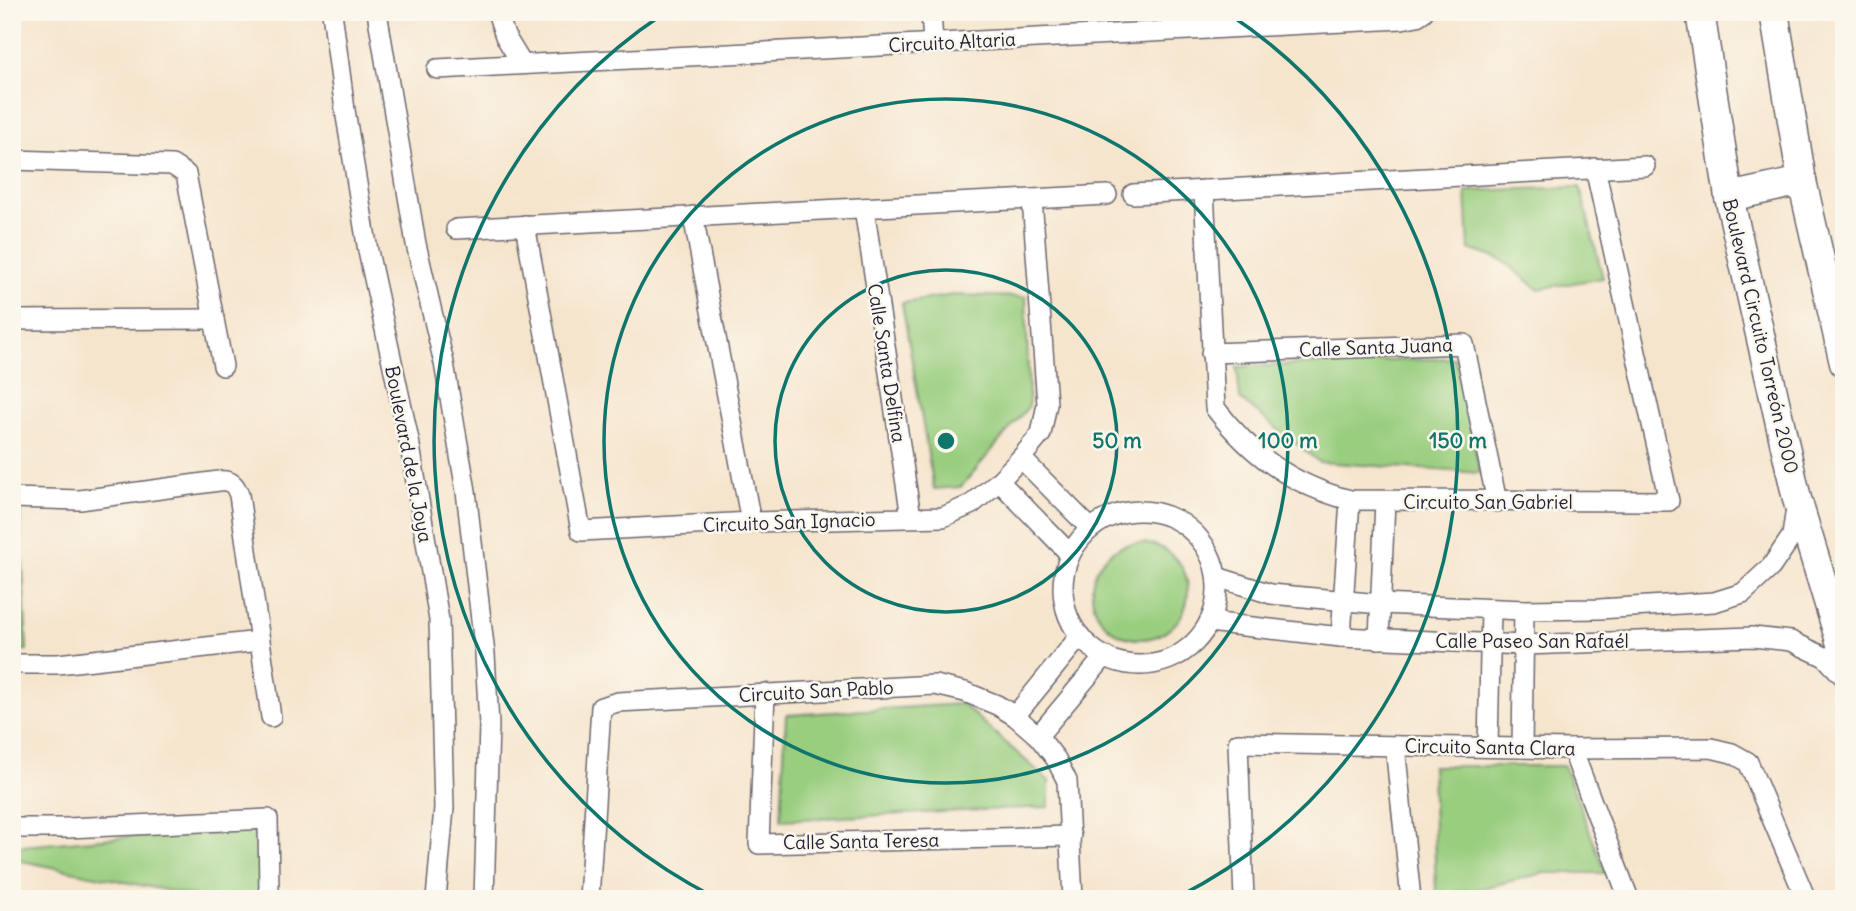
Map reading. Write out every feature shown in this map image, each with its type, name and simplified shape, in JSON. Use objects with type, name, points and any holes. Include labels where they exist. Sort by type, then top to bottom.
[{"type":"main road","name":"Boulevard Circuito Torreón 2000","points":[[1700,12],[1729,197],[1797,499],[1844,654]]},
{"type":"main road","points":[[1774,12],[1802,181],[1844,363]]},
{"type":"main road","points":[[1729,197],[1802,181]]},
{"type":"street","name":"Boulevard de la Joya","points":[[332,12],[368,251],[409,440],[439,620],[444,808],[436,899]]},
{"type":"street","points":[[377,12],[416,244],[444,363],[466,491],[485,654],[489,725],[484,899]]},
{"type":"street","points":[[497,12],[505,36],[522,64]]},
{"type":"street","points":[[931,12],[933,43]]},
{"type":"street","name":"Circuito Altaria","points":[[437,69],[1402,19],[1423,12]]},
{"type":"street","points":[[12,160],[172,165],[186,174],[223,366]]},
{"type":"street","points":[[1133,194],[1645,166]]},
{"type":"street","name":"Circuito San Gabriel","points":[[1204,190],[1215,408],[1235,434],[1258,454],[1302,483],[1327,494],[1350,499],[1670,501],[1595,169]]},
{"type":"street","points":[[456,229],[1107,195]]},
{"type":"street","name":"Circuito San Ignacio","points":[[525,225],[581,531],[751,522],[943,517],[972,504],[999,481],[1041,434],[1048,404],[1032,199]]},
{"type":"street","name":"Calle Santa Delfina","points":[[864,208],[911,517]]},
{"type":"street","points":[[692,216],[751,522]]},
{"type":"street","points":[[12,320],[214,319]]},
{"type":"street","name":"Calle Santa Juana","points":[[1211,353],[1464,344],[1497,502]]},
{"type":"street","points":[[1021,457],[1090,528]]},
{"type":"street","points":[[12,498],[79,500],[227,480],[236,487],[271,717]]},
{"type":"street","points":[[999,481],[1070,554]]},
{"type":"street","points":[[1341,637],[1350,499]]},
{"type":"street","name":"Calle Paseo San Rafaél","points":[[1217,578],[1271,594],[1491,610],[1600,609],[1714,602],[1743,593],[1771,567],[1792,536],[1797,499]]},
{"type":"street","points":[[1379,639],[1385,501]]},
{"type":"street","points":[[1152,512],[1183,524],[1206,547],[1217,578],[1216,601],[1209,622],[1199,637],[1186,649],[1172,658],[1155,663],[1121,662],[1105,656],[1080,636],[1072,624],[1063,596],[1065,567],[1070,554],[1090,528],[1120,513],[1152,512]]},
{"type":"street","points":[[1488,747],[1491,610]]},
{"type":"street","points":[[1522,748],[1524,610]]},
{"type":"street","name":"Calle Paseo San Rafaél","points":[[1209,622],[1341,637],[1524,645],[1765,638],[1791,641],[1825,657],[1844,677]]},
{"type":"street","points":[[1015,716],[1080,636]]},
{"type":"street","points":[[12,664],[58,664],[259,641]]},
{"type":"street","points":[[1038,736],[1105,656]]},
{"type":"street","name":"Circuito San Pablo","points":[[589,899],[601,707],[618,702],[935,685],[965,692],[997,705],[1015,716],[1038,736],[1056,760],[1067,781],[1073,899]]},
{"type":"street","name":"Calle Santa Teresa","points":[[765,693],[759,844],[1071,836]]},
{"type":"street","name":"Circuito Santa Clara","points":[[1244,899],[1238,743],[1572,749],[1711,748],[1732,753],[1748,762],[1806,899]]},
{"type":"street","points":[[1395,746],[1411,899]]},
{"type":"street","points":[[1572,749],[1629,899]]},
{"type":"street","points":[[12,828],[268,819],[269,893]]},
{"type":"green space","points":[[1580,187],[1603,278],[1538,289],[1502,260],[1469,249],[1466,191]]},
{"type":"green space","points":[[953,295],[1026,297],[1029,406],[961,487],[934,489],[902,303]]},
{"type":"green space","points":[[1455,358],[1480,473],[1319,462],[1240,399],[1237,367]]},
{"type":"green space","points":[[12,510],[20,510],[27,650],[12,650]]},
{"type":"green space","points":[[1140,543],[1158,547],[1174,557],[1184,573],[1188,591],[1184,609],[1174,625],[1158,635],[1140,639],[1122,635],[1106,625],[1096,609],[1092,591],[1096,573],[1106,557],[1122,547]]},
{"type":"green space","points":[[962,704],[1049,781],[1049,807],[781,820],[786,715]]},
{"type":"green space","points":[[1432,766],[1564,766],[1606,873],[1543,873],[1475,890],[1436,893]]},
{"type":"green space","points":[[262,825],[258,899],[209,899],[12,859],[12,847]]}]
